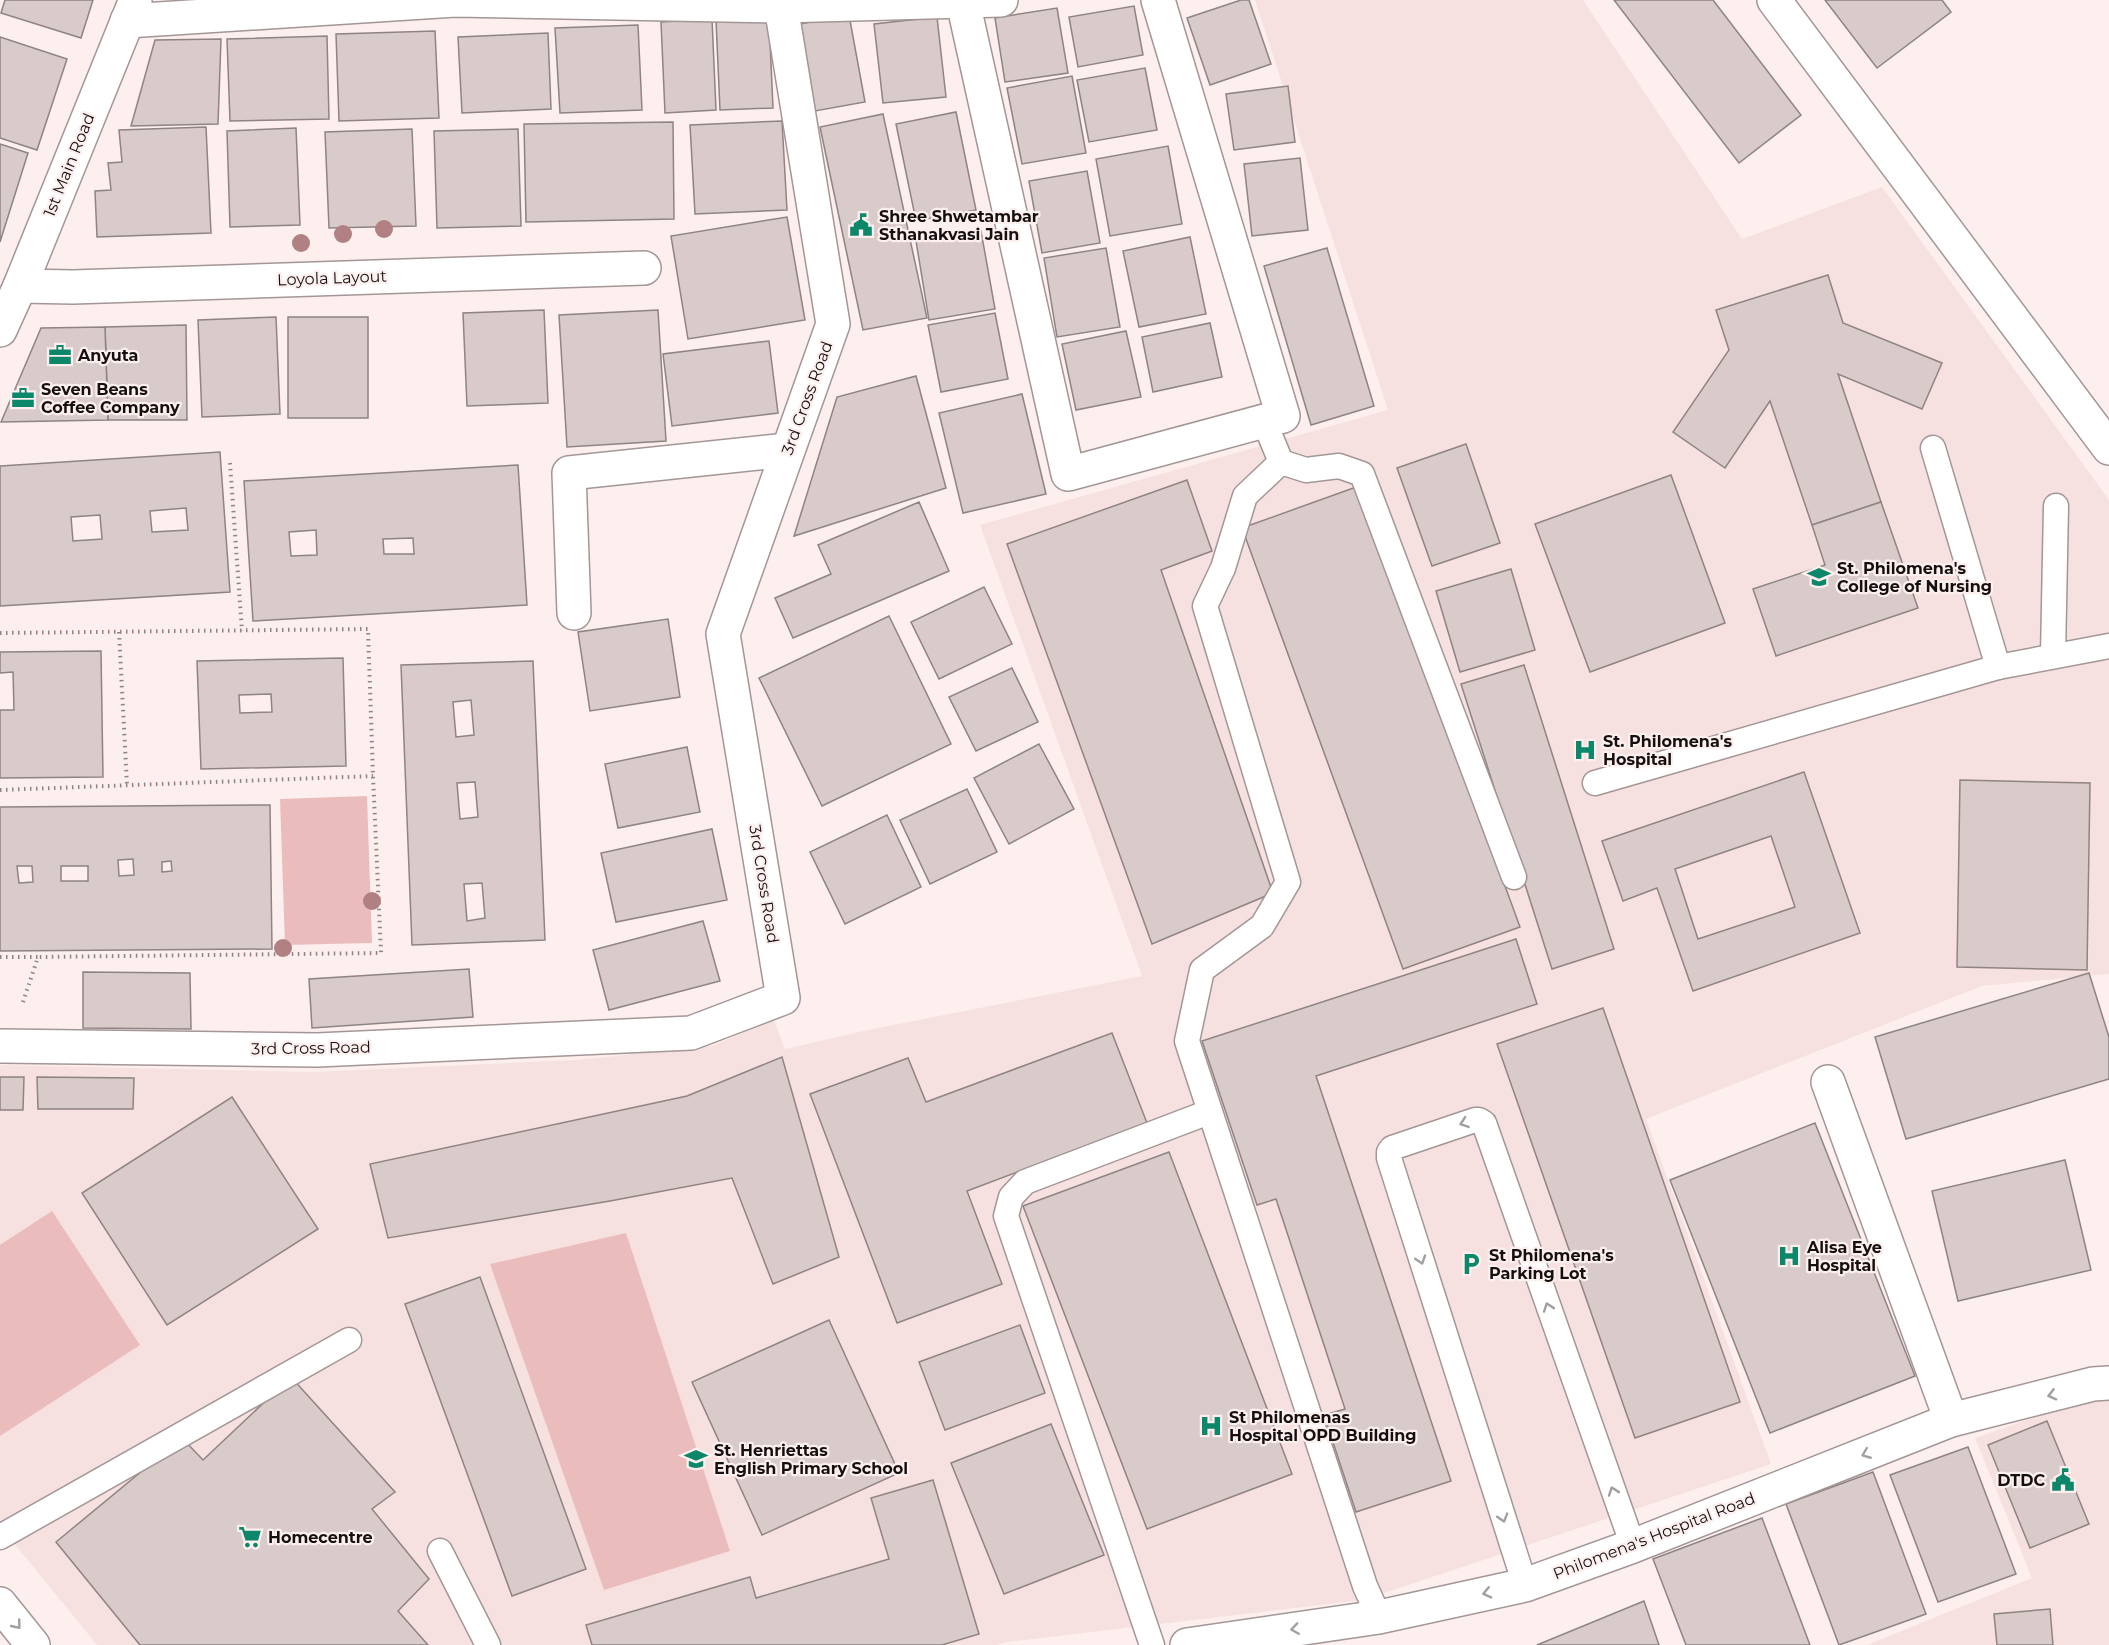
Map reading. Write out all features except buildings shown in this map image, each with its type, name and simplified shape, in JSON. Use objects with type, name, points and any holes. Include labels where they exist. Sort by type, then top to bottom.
[{"type":"street","points":[[132,11],[455,0],[782,6],[1001,0]]},
{"type":"street","points":[[963,2],[1068,474],[1283,416],[1158,0]]},
{"type":"street","points":[[1774,0],[2109,448]]},
{"type":"street","name":"3rd Cross Road","points":[[4,1046],[316,1050],[691,1033],[783,998],[723,634],[833,324],[782,6]]},
{"type":"street","name":"1st Main Road","points":[[0,330],[132,11]]},
{"type":"street","name":"Loyola Layout","points":[[20,286],[73,287],[644,268]]},
{"type":"street","points":[[574,613],[569,473],[787,450]]},
{"type":"street","points":[[1828,1082],[1952,1420]]},
{"type":"street","name":"Philomena's Hospital Road","points":[[1187,1645],[1379,1617],[1525,1585],[1633,1546],[1952,1420],[2092,1384],[2109,1383]]},
{"type":"street","points":[[0,1604],[33,1645]]},
{"type":"lane","points":[[1264,421],[1281,462],[1306,470],[1339,466],[1362,474],[1514,877]]},
{"type":"lane","points":[[1933,448],[1998,667]]},
{"type":"lane","points":[[1281,462],[1245,496],[1223,568],[1205,606],[1288,882],[1262,926],[1202,970],[1187,1041],[1365,1586],[1379,1617]]},
{"type":"lane","points":[[2053,656],[2056,506]]},
{"type":"lane","points":[[1595,783],[1998,667],[2109,646]]},
{"type":"lane","points":[[1152,1645],[1006,1216],[1011,1197],[1025,1182],[1209,1112]]},
{"type":"lane","points":[[1525,1585],[1389,1158],[1392,1148],[1475,1120],[1484,1124],[1633,1546]]},
{"type":"lane","points":[[0,1537],[350,1340]]},
{"type":"lane","points":[[440,1551],[488,1645]]},
{"type":"path","points":[[230,463],[242,631]]},
{"type":"path","points":[[0,633],[368,629],[381,953],[0,957]]},
{"type":"path","points":[[119,632],[127,785]]},
{"type":"path","points":[[0,790],[373,776]]},
{"type":"path","points":[[4,1046],[38,957]]},
{"type":"shaded area","points":[[1255,0],[1583,0],[1742,239],[1882,187],[2109,500],[2109,974],[1982,986],[1646,1119],[1771,1464],[1363,1600],[997,1645],[97,1645],[0,1526],[0,1065],[313,1072],[576,1060],[712,1046],[774,1020],[785,1049],[868,1030],[1142,976],[980,525],[1388,410]]},
{"type":"shaded area","points":[[367,796],[372,943],[285,945],[280,799]]},
{"type":"shaded area","points":[[52,1211],[140,1345],[0,1436],[0,1245]]},
{"type":"shaded area","points":[[626,1233],[730,1551],[604,1590],[490,1264]]},
{"type":"shaded area","points":[[2109,1396],[2109,1645],[1867,1645],[2032,1578],[1975,1438],[2093,1397]]},
{"type":"place","name":"Shree Shwetambar Sthanakvasi Jain","points":[[861,225]]},
{"type":"place","name":"Anyuta","points":[[60,355]]},
{"type":"place","name":"Seven Beans Coffee Company","points":[[23,398]]},
{"type":"place","name":"St. Philomena's College of Nursing","points":[[1819,577]]},
{"type":"place","name":"St. Philomena's Hospital","points":[[1585,750]]},
{"type":"place","name":"Alisa Eye Hospital","points":[[1789,1256]]},
{"type":"place","name":"St Philomena's Parking Lot","points":[[1471,1264]]},
{"type":"place","name":"St Philomenas Hospital OPD Building","points":[[1211,1426]]},
{"type":"place","name":"St. Henriettas English Primary School","points":[[696,1459]]},
{"type":"place","name":"DTDC","points":[[2063,1480]]},
{"type":"place","name":"Homecentre","points":[[250,1537]]}]
